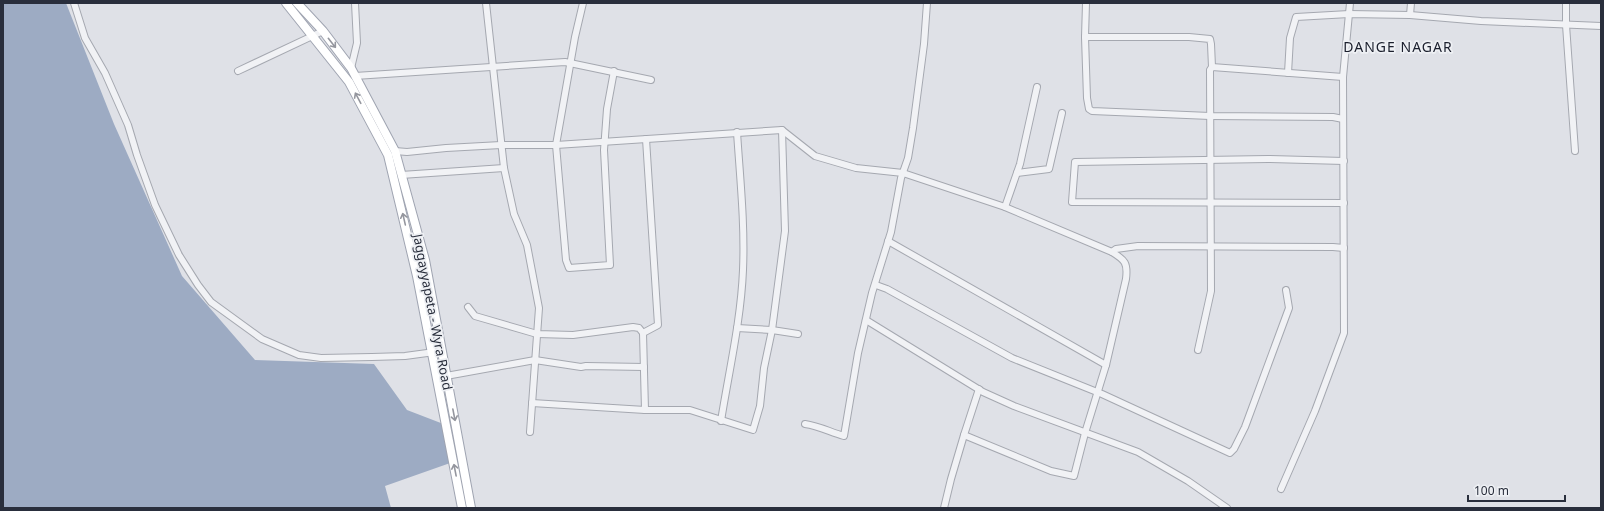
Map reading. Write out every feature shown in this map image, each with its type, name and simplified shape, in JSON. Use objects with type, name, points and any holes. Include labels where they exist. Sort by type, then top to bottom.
[{"type":"main road","points":[[286,3],[349,82],[388,155],[417,276],[462,508]]},
{"type":"main road","name":"Jaggayyapeta - Wyra Road","points":[[297,3],[322,31],[351,68],[395,151],[425,260],[471,508]]},
{"type":"street","points":[[74,3],[85,38],[105,73],[128,125],[155,205],[179,254],[198,285],[211,302],[262,339],[299,355],[321,358],[372,357],[389,355],[406,356],[442,351]]},
{"type":"street","points":[[351,68],[357,43],[355,3]]},
{"type":"street","points":[[486,3],[504,168],[514,214],[527,245],[539,308],[530,432]]},
{"type":"street","points":[[583,3],[575,37],[556,145],[566,253],[569,268],[610,265],[605,141],[607,109],[614,71]]},
{"type":"street","points":[[805,424],[817,425],[829,432],[844,436],[858,353],[872,293],[876,285],[888,241],[903,173],[908,158],[924,44],[927,3]]},
{"type":"street","points":[[1086,3],[1085,37],[1087,98],[1089,109],[1092,111],[1210,116],[1343,119]]},
{"type":"street","points":[[1281,489],[1315,411],[1344,333],[1343,77],[1350,3]]},
{"type":"street","points":[[1410,15],[1411,3]]},
{"type":"street","points":[[1566,3],[1566,24],[1575,151]]},
{"type":"street","points":[[1288,73],[1290,38],[1296,17],[1349,14],[1410,15],[1481,21],[1601,26]]},
{"type":"street","points":[[238,71],[322,31]]},
{"type":"street","points":[[1085,37],[1210,39],[1212,67],[1210,70],[1210,203],[1212,246],[1211,291],[1198,350]]},
{"type":"street","points":[[355,76],[571,62],[651,80]]},
{"type":"street","points":[[1212,67],[1343,77]]},
{"type":"street","points":[[1005,207],[1017,173],[1037,87]]},
{"type":"street","points":[[1017,173],[1049,169],[1062,113]]},
{"type":"street","points":[[532,403],[645,410],[690,410],[720,421],[753,430],[760,406],[764,368],[772,330],[785,231],[782,130]]},
{"type":"street","points":[[395,151],[407,152],[502,145],[556,145],[782,130],[815,156],[856,168],[903,173],[1005,207],[1112,252],[1125,262],[1127,269],[1126,279],[1106,365],[1096,392],[1074,476],[1051,471],[964,435]]},
{"type":"street","points":[[720,421],[737,328],[743,271],[744,239],[737,132]]},
{"type":"street","points":[[643,333],[658,325],[646,139]]},
{"type":"street","points":[[1344,161],[1268,159],[1075,162],[1072,202],[1344,203]]},
{"type":"street","points":[[401,175],[504,168]]},
{"type":"street","points":[[888,241],[1106,365]]},
{"type":"street","points":[[1112,252],[1116,249],[1138,246],[1344,248]]},
{"type":"street","points":[[876,285],[887,289],[1012,358],[1096,392],[1230,453],[1234,449],[1245,427],[1289,308],[1286,290]]},
{"type":"street","points":[[468,307],[475,316],[537,334],[573,335],[633,326],[639,328],[643,333],[645,410]]},
{"type":"street","points":[[866,320],[979,389],[1014,406],[1138,452],[1188,481],[1227,508]]},
{"type":"street","points":[[737,328],[772,330],[798,334]]},
{"type":"street","points":[[446,376],[535,360],[581,367],[644,367]]},
{"type":"street","points":[[944,508],[951,479],[979,389]]},
{"type":"water","points":[[3,3],[66,3],[114,124],[182,276],[255,360],[374,364],[407,410],[446,425],[453,462],[385,486],[391,508],[3,508]]},
{"type":"district","name":"DANGE NAGAR","points":[[1398,47]]}]
